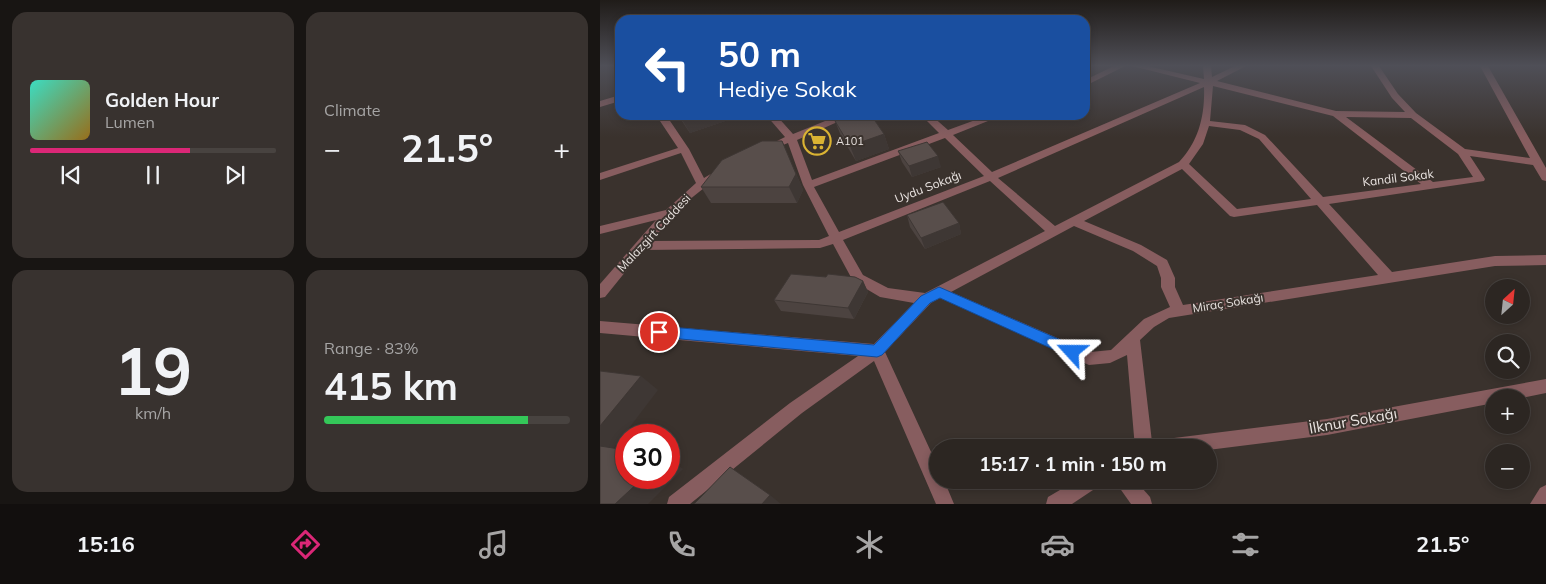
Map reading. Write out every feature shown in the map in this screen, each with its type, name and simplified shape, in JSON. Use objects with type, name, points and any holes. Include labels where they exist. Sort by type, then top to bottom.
[{"type":"street","name":"Uydu Sokağı","points":[[640,246],[820,244],[991,177],[1193,90]]},
{"type":"street","points":[[676,504],[796,408],[877,351],[926,299],[1052,231],[1183,164],[1192,156],[1199,145],[1209,90]]},
{"type":"street","points":[[1240,90],[1336,114],[1412,115]]},
{"type":"street","name":"Kandil Sokak","points":[[1183,164],[1234,213],[1480,179],[1462,152],[1412,115],[1391,90]]},
{"type":"street","points":[[1497,90],[1546,178]]},
{"type":"street","points":[[600,104],[615,100]]},
{"type":"street","points":[[1336,114],[1431,186]]},
{"type":"street","points":[[664,120],[684,148],[701,183]]},
{"type":"street","points":[[775,120],[791,138],[808,184],[858,278],[885,293],[926,299]]},
{"type":"street","points":[[756,153],[836,120]]},
{"type":"street","points":[[931,120],[1052,231]]},
{"type":"street","points":[[808,184],[984,120]]},
{"type":"street","points":[[1204,123],[1242,127],[1262,138],[1390,279]]},
{"type":"street","points":[[600,177],[684,148]]},
{"type":"street","points":[[1462,152],[1537,162]]},
{"type":"street","name":"Malazgirt Caddesi","points":[[600,293],[669,213],[701,183],[732,164]]},
{"type":"street","points":[[600,230],[669,213]]},
{"type":"street","points":[[1073,221],[1138,248],[1162,264],[1168,278],[1168,287],[1179,311]]},
{"type":"street","name":"Miraç Sokağı","points":[[939,292],[1089,359],[1116,356],[1144,327],[1167,313],[1495,261],[1546,260]]},
{"type":"street","points":[[600,326],[877,351]]},
{"type":"street","points":[[1133,340],[1143,439]]},
{"type":"street","points":[[877,351],[945,504]]},
{"type":"street","name":"İlknur Sokağı","points":[[1217,441],[1327,427],[1546,386]]},
{"type":"street","points":[[1055,504],[1079,489]]},
{"type":"street","points":[[1131,489],[1143,504]]},
{"type":"street","points":[[1539,504],[1546,494]]},
{"type":"building","points":[[874,120],[884,134],[850,146],[835,121]]},
{"type":"building","points":[[762,141],[782,141],[796,174],[789,187],[701,187],[722,160]]},
{"type":"building","points":[[927,142],[938,156],[909,166],[898,151]]},
{"type":"building","points":[[943,202],[959,223],[921,238],[907,215]]},
{"type":"building","points":[[791,274],[826,277],[828,274],[855,277],[863,281],[848,308],[774,300]]},
{"type":"building","points":[[600,371],[641,376],[600,426]]},
{"type":"building","points":[[600,446],[615,448],[615,489],[631,489],[615,504],[600,504]]},
{"type":"building","points":[[730,467],[770,495],[762,504],[694,504]]},
{"type":"place","name":"A101","points":[[817,141]]},
{"type":"route","points":[[659,332],[877,351],[926,299],[939,292],[1072,352]]}]
